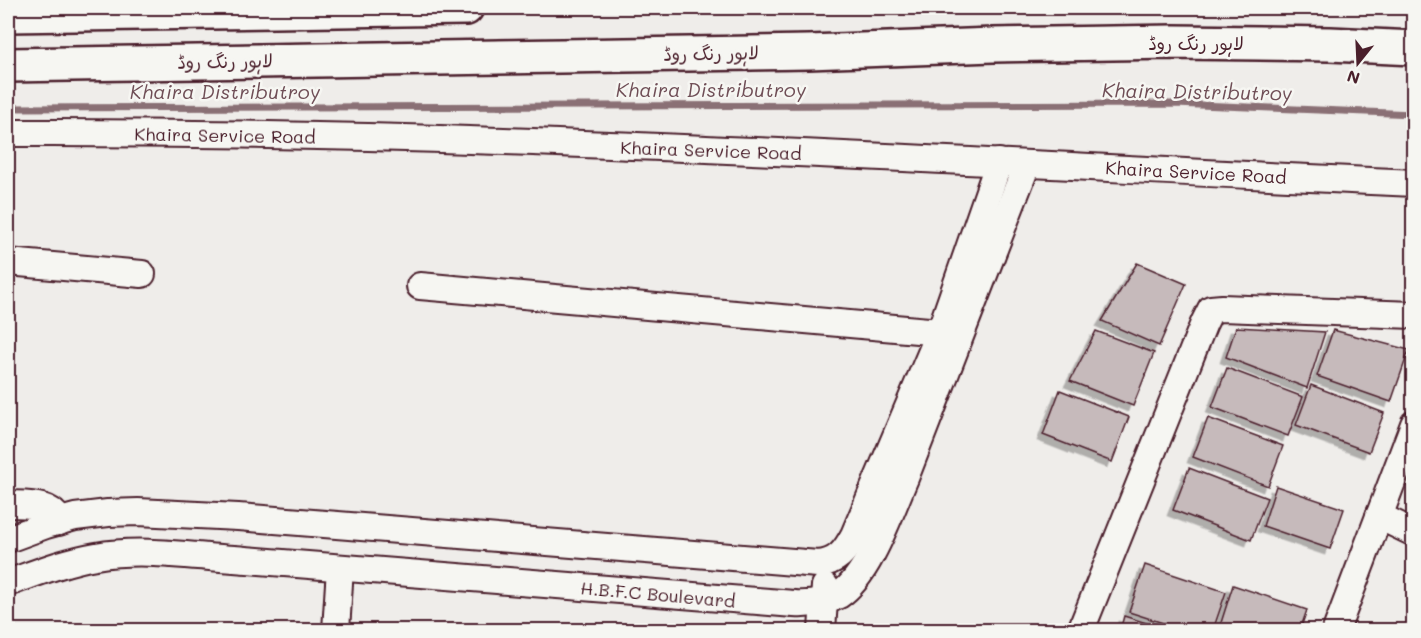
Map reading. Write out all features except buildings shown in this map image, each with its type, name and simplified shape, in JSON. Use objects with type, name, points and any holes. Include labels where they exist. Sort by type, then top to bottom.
[{"type":"highway","points":[[8,15],[466,8]]},
{"type":"highway","name":"لاہور رنگ روڈ","points":[[8,65],[809,52],[993,45],[1174,42],[1413,48]]},
{"type":"street","name":"Khaira Service Road","points":[[8,133],[473,140],[999,162],[1413,183]]},
{"type":"street","points":[[8,539],[91,514],[124,512],[238,517],[826,563],[840,556],[854,535],[940,332],[999,162]]},
{"type":"street","name":"H.B.F.C Boulevard","points":[[8,583],[74,561],[97,556],[147,554],[234,559],[771,603],[812,605],[825,602],[841,594],[855,580],[866,564],[882,530],[905,478],[1027,164]]},
{"type":"street","points":[[8,262],[142,274]]},
{"type":"street","points":[[420,286],[940,332]]},
{"type":"street","points":[[1081,630],[1211,309],[1413,315]]},
{"type":"street","points":[[1336,630],[1413,424]]},
{"type":"street","points":[[8,504],[50,509],[55,513],[59,522]]},
{"type":"street","points":[[1379,516],[1413,533]]},
{"type":"street","points":[[234,559],[238,517]]},
{"type":"street","points":[[822,630],[826,563]]},
{"type":"street","points":[[336,630],[340,568]]},
{"type":"waterway","name":"Khaira Distributroy","points":[[8,108],[1175,104],[1414,114]]}]
